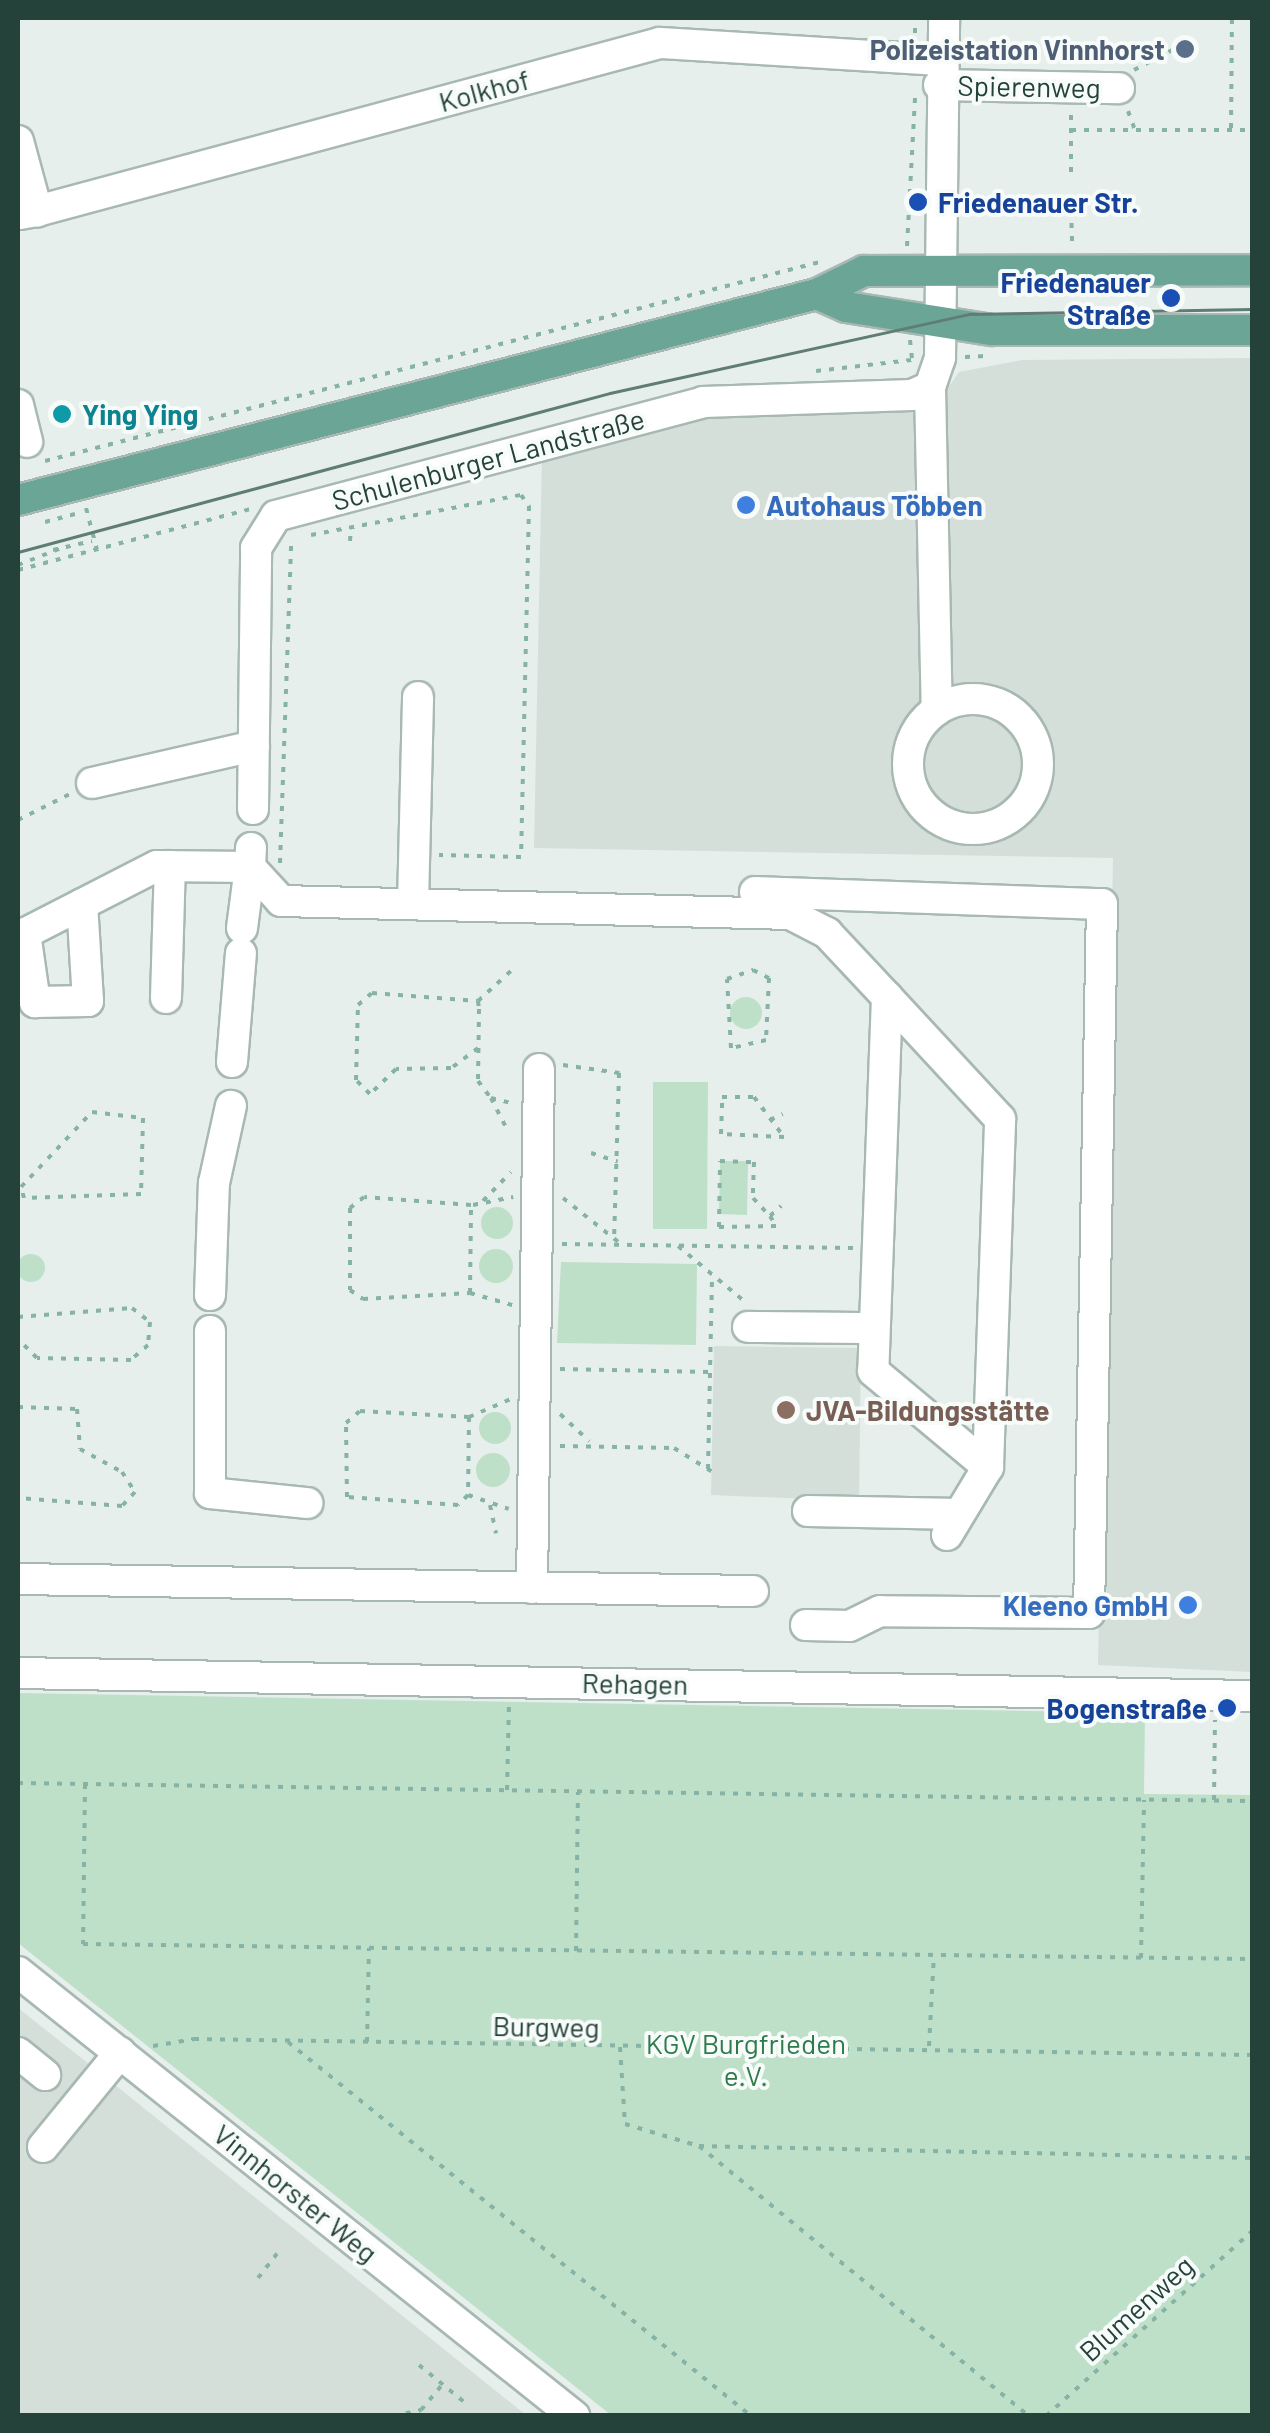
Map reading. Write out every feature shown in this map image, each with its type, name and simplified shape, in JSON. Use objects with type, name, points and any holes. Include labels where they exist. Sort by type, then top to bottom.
[{"type":"main road","points":[[18,500],[817,294],[864,271],[938,264],[1252,270]]},
{"type":"main road","points":[[817,294],[846,307],[1022,332],[1252,330]]},
{"type":"street","points":[[937,710],[987,701],[1028,729],[1034,789],[1007,820],[964,829],[924,808],[908,766],[911,744],[937,710],[930,387],[941,320],[932,68],[944,18]]},
{"type":"street","name":"Kolkhof","points":[[27,212],[660,43],[932,68]]},
{"type":"street","name":"Spierenweg","points":[[932,68],[1070,87],[1119,88]]},
{"type":"street","points":[[18,141],[27,212]]},
{"type":"street","name":"Schulenburger Landstraße","points":[[256,548],[276,516],[702,402],[912,395],[930,387]]},
{"type":"street","points":[[18,405],[27,442]]},
{"type":"street","points":[[253,809],[256,548]]},
{"type":"street","points":[[414,904],[418,696]]},
{"type":"street","points":[[92,783],[254,746]]},
{"type":"street","points":[[82,904],[88,1001],[34,1002],[21,935],[82,904],[170,866],[250,857]]},
{"type":"street","points":[[250,857],[281,901],[790,914],[827,933],[1000,1119],[988,1467],[953,1525],[808,1512]]},
{"type":"street","points":[[232,1062],[250,857]]},
{"type":"street","points":[[166,998],[170,866]]},
{"type":"street","points":[[722,892],[1102,904],[1089,1613],[880,1611],[849,1626],[806,1625]]},
{"type":"street","points":[[887,997],[873,1370],[988,1467]]},
{"type":"street","points":[[532,1588],[537,1243],[522,1182],[539,1069]]},
{"type":"street","points":[[210,1295],[214,1183],[231,1106]]},
{"type":"street","points":[[761,1327],[874,1328]]},
{"type":"street","points":[[210,1331],[210,1493],[307,1503]]},
{"type":"street","points":[[18,1580],[754,1591]]},
{"type":"street","name":"Rehagen","points":[[18,1673],[1252,1696]]},
{"type":"street","name":"Vinnhorster Weg","points":[[22,1984],[130,2051],[574,2416]]},
{"type":"street","points":[[43,2147],[130,2051]]},
{"type":"street","points":[[18,2052],[45,2075]]},
{"type":"path","points":[[1231,130],[1232,18]]},
{"type":"path","points":[[1119,88],[1124,75],[1178,47]]},
{"type":"path","points":[[892,246],[907,243],[932,68]]},
{"type":"path","points":[[1070,87],[1070,172]]},
{"type":"path","points":[[1071,130],[1252,130]]},
{"type":"path","points":[[1070,210],[1072,265]]},
{"type":"path","points":[[74,454],[836,258]]},
{"type":"path","points":[[250,857],[280,868],[291,539],[521,496],[529,506],[522,857],[414,854]]},
{"type":"path","points":[[18,568],[254,507],[256,548]]},
{"type":"path","points":[[46,522],[86,511]]},
{"type":"path","points":[[350,541],[351,528]]},
{"type":"path","points":[[53,550],[94,541]]},
{"type":"path","points":[[18,568],[64,547]]},
{"type":"path","points":[[18,820],[92,783]]},
{"type":"path","points":[[478,1048],[451,1068],[396,1069],[376,1094],[356,1080],[364,996],[478,1001],[513,969]]},
{"type":"path","points":[[767,974],[762,1046],[727,1044],[726,982],[767,974]]},
{"type":"path","points":[[478,1001],[478,1080],[506,1127]]},
{"type":"path","points":[[539,1069],[619,1073],[612,1132],[618,1162],[614,1238]]},
{"type":"path","points":[[722,1097],[754,1098],[770,1120],[784,1136],[778,1143],[721,1134],[722,1097]]},
{"type":"path","points":[[490,1098],[521,1105]]},
{"type":"path","points":[[92,1112],[140,1114],[144,1187],[135,1200],[27,1199],[21,1187],[92,1112]]},
{"type":"path","points":[[770,1120],[783,1114]]},
{"type":"path","points":[[590,1153],[618,1162]]},
{"type":"path","points":[[720,1161],[754,1162],[753,1198],[770,1216],[776,1226],[719,1227],[720,1161]]},
{"type":"path","points":[[522,1182],[471,1205],[364,1197],[350,1208],[350,1290],[362,1299],[470,1293],[536,1312]]},
{"type":"path","points":[[481,1203],[522,1182]]},
{"type":"path","points":[[522,1182],[622,1245]]},
{"type":"path","points":[[470,1293],[471,1205]]},
{"type":"path","points":[[770,1216],[781,1206]]},
{"type":"path","points":[[537,1243],[878,1248]]},
{"type":"path","points":[[677,1246],[712,1274],[761,1327]]},
{"type":"path","points":[[534,1458],[590,1441],[674,1448],[710,1471],[712,1274]]},
{"type":"path","points":[[18,1317],[132,1308],[150,1322],[148,1345],[131,1360],[37,1358],[18,1339]]},
{"type":"path","points":[[535,1368],[710,1372]]},
{"type":"path","points":[[470,1416],[468,1495],[458,1505],[360,1504],[348,1496],[346,1423],[360,1411],[470,1416],[516,1397]]},
{"type":"path","points":[[18,1407],[77,1408],[80,1449],[122,1472],[135,1492],[122,1506],[18,1498]]},
{"type":"path","points":[[468,1495],[514,1510]]},
{"type":"path","points":[[489,1502],[496,1533]]},
{"type":"path","points":[[507,1790],[510,1681]]},
{"type":"path","points":[[1214,1800],[1216,1695]]},
{"type":"path","points":[[18,1783],[1252,1800]]},
{"type":"path","points":[[86,1784],[83,1944],[1252,1959]]},
{"type":"path","points":[[576,1951],[578,1792]]},
{"type":"path","points":[[1141,1958],[1144,1800]]},
{"type":"path","points":[[367,2042],[369,1948]]},
{"type":"path","points":[[928,2048],[934,1956]]},
{"type":"path","name":"Burgweg","points":[[130,2051],[194,2039],[1252,2055]]},
{"type":"path","points":[[288,2042],[751,2416]]},
{"type":"path","points":[[620,2047],[625,2124],[700,2146],[1252,2158]]},
{"type":"path","points":[[700,2146],[1029,2416]]},
{"type":"path","name":"Blumenweg","points":[[1046,2416],[1252,2231]]},
{"type":"path","points":[[258,2278],[277,2254]]},
{"type":"path","points":[[419,2365],[464,2402]]},
{"type":"path","points":[[393,2416],[421,2410],[442,2384]]},
{"type":"shaded area","points":[[1252,358],[1252,1672],[1098,1665],[1113,858],[534,848],[542,453],[704,411],[919,405],[945,392],[959,372],[1022,360]]},
{"type":"shaded area","name":"JVA-Bildungsstätte","points":[[714,1346],[861,1348],[859,1501],[711,1495]]},
{"type":"shaded area","points":[[18,2008],[89,2064],[526,2415],[18,2415]]},
{"type":"green space","points":[[746,997],[757,1002],[762,1013],[757,1024],[746,1029],[735,1024],[730,1013],[735,1002]]},
{"type":"green space","points":[[653,1082],[708,1082],[707,1229],[653,1229]]},
{"type":"green space","points":[[720,1161],[748,1161],[747,1215],[719,1214]]},
{"type":"green space","points":[[497,1207],[508,1212],[513,1223],[508,1234],[497,1239],[486,1234],[481,1223],[486,1212]]},
{"type":"green space","points":[[496,1249],[508,1254],[513,1266],[508,1278],[496,1283],[484,1278],[479,1266],[484,1254]]},
{"type":"green space","points":[[31,1254],[41,1258],[45,1268],[41,1278],[31,1282],[21,1278],[17,1268],[21,1258]]},
{"type":"green space","points":[[561,1262],[697,1264],[696,1345],[557,1343]]},
{"type":"green space","points":[[495,1412],[506,1417],[511,1428],[506,1439],[495,1444],[484,1439],[479,1428],[484,1417]]},
{"type":"green space","points":[[493,1453],[505,1458],[510,1470],[505,1482],[493,1487],[481,1482],[476,1470],[481,1458]]},
{"type":"green space","name":"KGV Burgfrieden e.V.","points":[[18,1693],[1145,1713],[1144,1794],[1252,1795],[1252,2415],[611,2415],[18,1943]]},
{"type":"tram line","points":[[18,552],[610,393],[969,314],[1252,309]]},
{"type":"place","name":"Polizeistation Vinnhorst","points":[[1185,49]]},
{"type":"place","name":"Friedenauer Str.","points":[[918,202]]},
{"type":"place","name":"Friedenauer Straße","points":[[1171,298]]},
{"type":"place","name":"Ying Ying","points":[[62,414]]},
{"type":"place","name":"Autohaus Többen","points":[[746,505]]},
{"type":"place","name":"JVA-Bildungsstätte","points":[[786,1410]]},
{"type":"place","name":"Kleeno GmbH","points":[[1188,1605]]},
{"type":"place","name":"Bogenstraße","points":[[1227,1708]]}]
